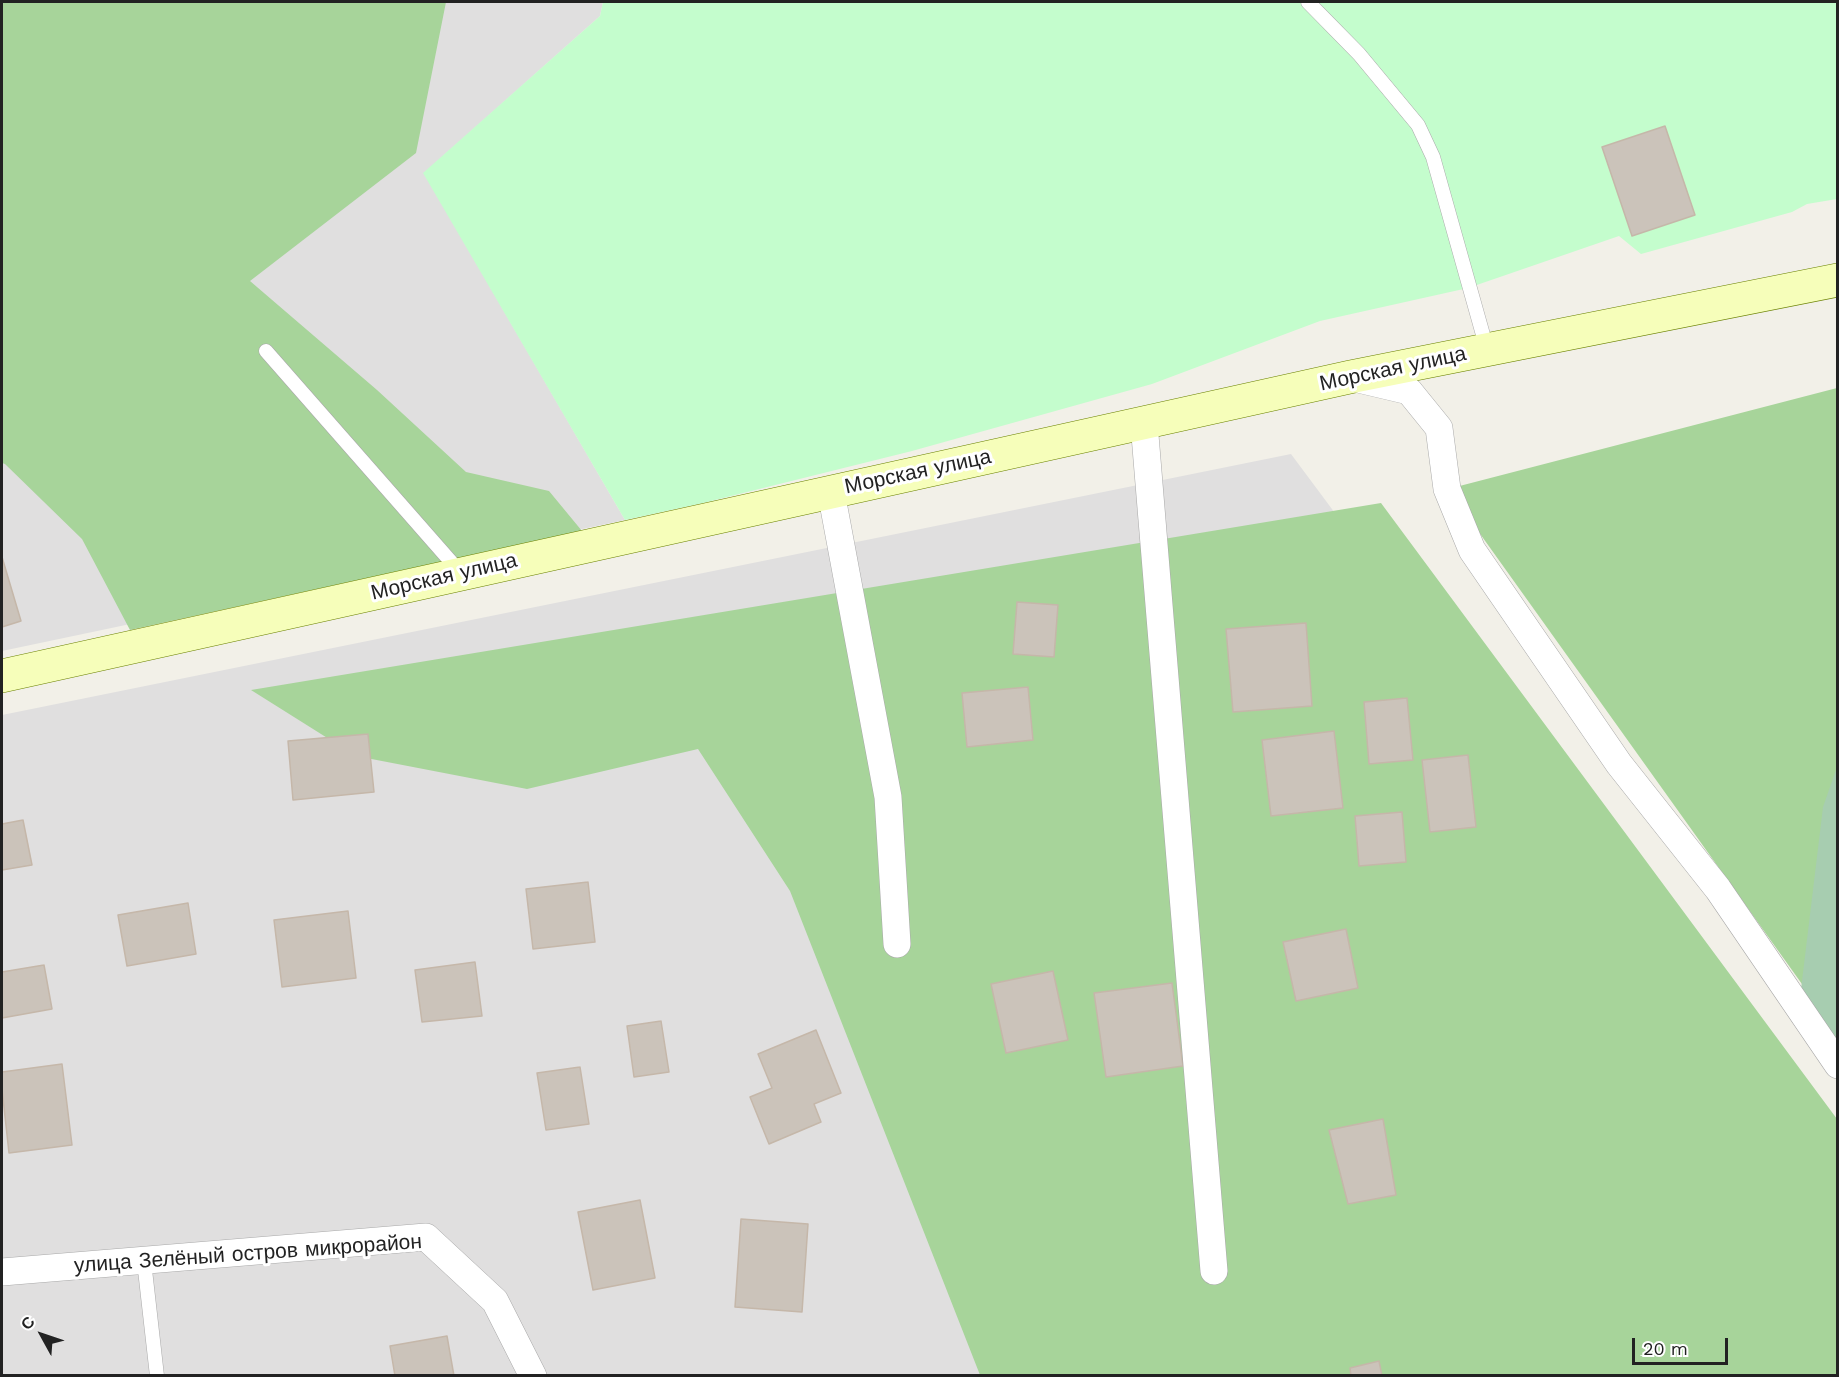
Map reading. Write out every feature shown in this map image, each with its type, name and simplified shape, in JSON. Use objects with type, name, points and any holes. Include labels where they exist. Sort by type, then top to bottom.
[{"type":"street","name":"Морская улица","points":[[2,676],[1350,377],[1838,280]]},
{"type":"street","points":[[1350,377],[1409,391],[1439,428],[1448,489],[1472,550],[1619,764],[1718,889],[1838,1065]]},
{"type":"street","points":[[1144,423],[1215,1271]]},
{"type":"street","points":[[831,492],[888,797],[897,944]]},
{"type":"street","name":"улица Зелёный остров микрорайон","points":[[2,1272],[426,1237],[495,1301],[532,1376]]},
{"type":"lane","points":[[1308,2],[1359,54],[1418,125],[1433,157],[1487,349]]},
{"type":"lane","points":[[266,351],[462,573]]},
{"type":"lane","points":[[144,1261],[157,1376]]},
{"type":"shaded area","points":[[2,2],[603,2],[600,16],[424,173],[625,520],[2,651]]},
{"type":"shaded area","points":[[1291,454],[1585,849],[1512,1375],[2,1376],[2,715]]},
{"type":"green space","points":[[2,2],[446,2],[416,153],[250,281],[377,390],[466,472],[549,491],[582,531],[130,630],[82,539],[2,463]]},
{"type":"green space","points":[[603,2],[1837,2],[1837,199],[1807,204],[1792,212],[1641,254],[1619,236],[1468,288],[1320,321],[1152,384],[912,451],[625,520],[423,173],[600,16]]},
{"type":"green space","points":[[1837,388],[1837,1033],[1448,489]]},
{"type":"green space","points":[[1381,503],[1837,1119],[1837,1375],[980,1375],[790,891],[698,749],[527,789],[356,756],[251,690]]},
{"type":"green space","points":[[1837,767],[1837,1057],[1798,1014],[1823,807]]},
{"type":"building","points":[[1665,126],[1695,215],[1632,236],[1602,147]]},
{"type":"building","points":[[2,557],[21,621],[2,627]]},
{"type":"building","points":[[1017,602],[1058,605],[1054,657],[1013,654]]},
{"type":"building","points":[[1306,623],[1312,706],[1233,712],[1226,629]]},
{"type":"building","points":[[1028,687],[1033,740],[967,747],[962,693]]},
{"type":"building","points":[[1407,698],[1413,760],[1369,764],[1364,702]]},
{"type":"building","points":[[1334,731],[1343,808],[1271,816],[1262,740]]},
{"type":"building","points":[[368,734],[374,792],[293,800],[288,741]]},
{"type":"building","points":[[1468,755],[1476,827],[1430,832],[1422,760]]},
{"type":"building","points":[[1402,812],[1406,862],[1359,866],[1355,816]]},
{"type":"building","points":[[23,820],[32,865],[2,870],[2,824]]},
{"type":"building","points":[[588,882],[595,942],[533,949],[526,889]]},
{"type":"building","points":[[188,903],[196,954],[127,966],[118,915]]},
{"type":"building","points":[[348,911],[356,978],[282,987],[274,920]]},
{"type":"building","points":[[1346,929],[1358,988],[1296,1001],[1283,942]]},
{"type":"building","points":[[475,962],[482,1016],[422,1022],[415,970]]},
{"type":"building","points":[[44,965],[52,1009],[2,1018],[2,972]]},
{"type":"building","points":[[1053,971],[1068,1040],[1006,1053],[991,984]]},
{"type":"building","points":[[1172,983],[1183,1066],[1106,1077],[1094,993]]},
{"type":"building","points":[[661,1021],[669,1072],[634,1077],[627,1026]]},
{"type":"building","points":[[816,1030],[841,1093],[814,1104],[821,1122],[769,1144],[750,1097],[772,1088],[758,1054]]},
{"type":"building","points":[[62,1064],[72,1145],[9,1153],[2,1072]]},
{"type":"building","points":[[580,1067],[589,1124],[546,1130],[537,1073]]},
{"type":"building","points":[[1383,1119],[1396,1195],[1348,1204],[1329,1130]]},
{"type":"building","points":[[640,1200],[655,1278],[593,1290],[578,1212]]},
{"type":"building","points":[[741,1219],[808,1224],[802,1312],[735,1307]]},
{"type":"building","points":[[447,1336],[454,1376],[395,1376],[390,1346]]},
{"type":"building","points":[[1379,1361],[1382,1376],[1351,1376],[1350,1368]]}]
